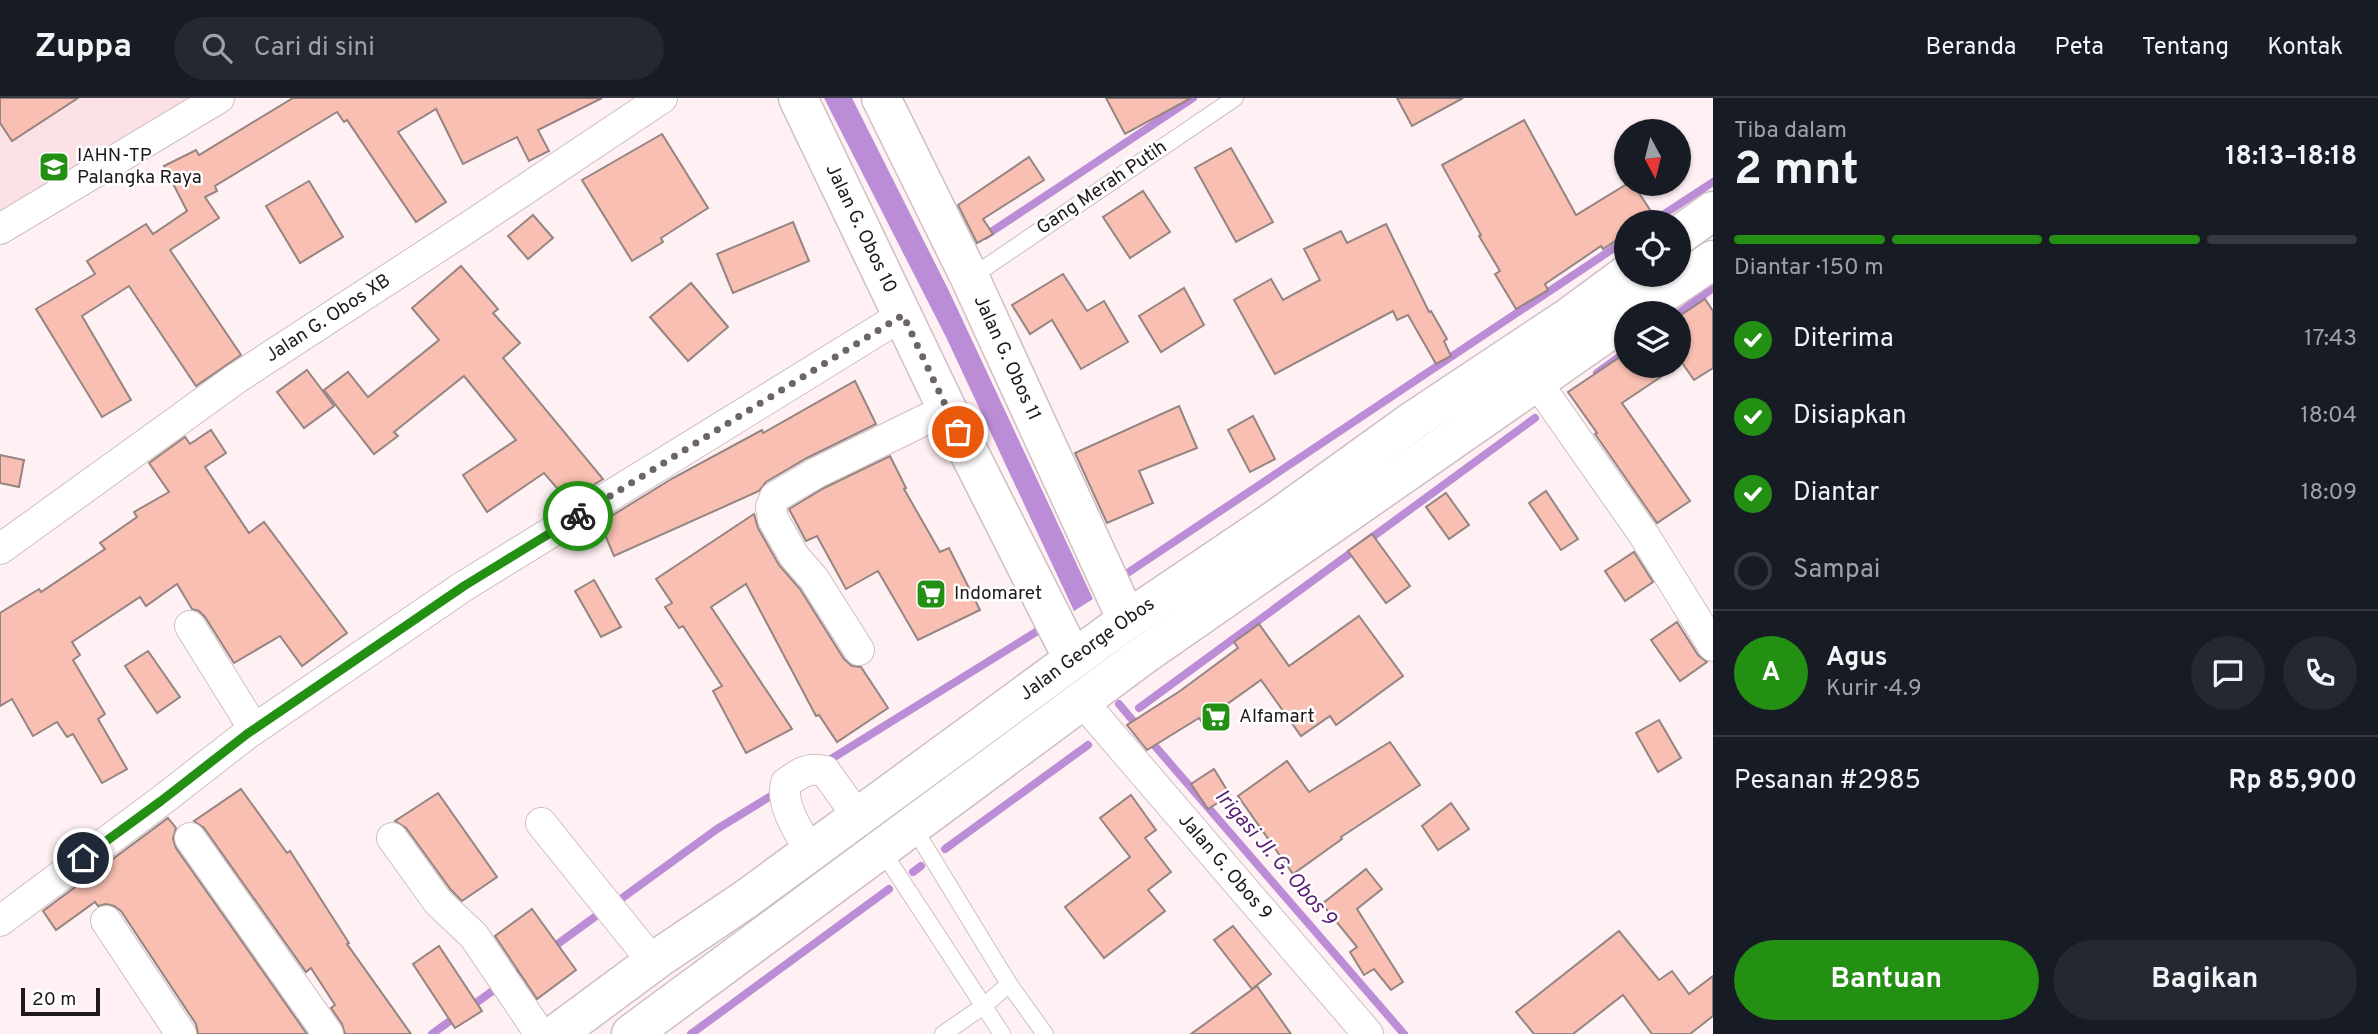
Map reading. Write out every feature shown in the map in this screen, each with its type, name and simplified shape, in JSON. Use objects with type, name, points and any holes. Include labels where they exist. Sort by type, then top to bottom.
[{"type":"main road","name":"Jalan G. Obos 10","points":[[798,98],[947,409],[1061,635]]},
{"type":"main road","name":"Jalan G. Obos 11","points":[[881,98],[970,278],[1117,599]]},
{"type":"main road","points":[[1691,227],[1713,211]]},
{"type":"main road","points":[[1652,301],[1713,260]]},
{"type":"main road","name":"Jalan George Obos","points":[[631,1034],[1145,654],[1536,381],[1616,287]]},
{"type":"main road","name":"Jalan George Obos","points":[[556,1034],[858,817],[1061,635],[1117,599],[1275,520],[1414,421],[1578,331],[1614,322]]},
{"type":"street","points":[[0,229],[219,98]]},
{"type":"street","name":"Jalan G. Obos XB","points":[[0,549],[237,378],[662,98]]},
{"type":"street","points":[[0,921],[254,729],[464,586],[903,315]]},
{"type":"street","points":[[1536,381],[1644,535],[1713,646]]},
{"type":"street","points":[[859,650],[814,579],[794,556],[773,519],[771,507],[775,497],[816,473],[947,409]]},
{"type":"street","points":[[190,626],[254,729]]},
{"type":"street","name":"Jalan G. Obos 9","points":[[1082,701],[1368,1034]]},
{"type":"street","points":[[810,852],[783,793],[786,783],[813,768],[825,771],[858,817]]},
{"type":"street","points":[[541,823],[653,962]]},
{"type":"street","points":[[190,838],[328,1034]]},
{"type":"street","points":[[392,838],[438,902],[474,936],[540,1034]]},
{"type":"street","points":[[106,920],[181,1034]]},
{"type":"lane","name":"Gang Merah Putih","points":[[970,278],[1235,98]]},
{"type":"lane","points":[[912,825],[1009,984],[1045,1034]]},
{"type":"lane","points":[[880,848],[1002,1034]]},
{"type":"lane","points":[[943,1034],[985,1005],[1009,984]]},
{"type":"shaded area","name":"IAHN-TP Palangka Raya","points":[[0,98],[218,98],[0,236]]},
{"type":"shaded area","points":[[824,98],[852,98],[949,291],[1093,599],[1074,611],[946,337]]},
{"type":"building","points":[[0,98],[78,98],[12,141],[0,123]]},
{"type":"building","points":[[293,98],[602,98],[538,130],[549,151],[529,161],[517,137],[463,164],[436,109],[398,132],[446,202],[416,222],[347,120],[344,122],[337,112],[215,186],[217,191],[205,197],[219,218],[170,250],[241,355],[196,386],[129,286],[82,316],[131,400],[102,417],[36,309],[95,274],[87,261],[146,224],[153,234],[187,211],[164,166],[196,150],[199,155]]},
{"type":"building","points":[[1106,98],[1191,98],[1125,134]]},
{"type":"building","points":[[1397,98],[1463,98],[1412,126]]},
{"type":"building","points":[[1524,120],[1576,215],[1614,192],[1614,196],[1641,196],[1650,210],[1614,210],[1614,242],[1603,249],[1601,246],[1545,284],[1548,290],[1516,309],[1495,274],[1500,271],[1442,165]]},
{"type":"building","points":[[662,134],[708,208],[661,238],[663,242],[632,261],[582,180]]},
{"type":"building","points":[[1231,148],[1273,222],[1236,242],[1195,168]]},
{"type":"building","points":[[1029,157],[1044,180],[983,219],[993,234],[977,243],[958,205]]},
{"type":"building","points":[[309,181],[343,237],[300,263],[266,206]]},
{"type":"building","points":[[1143,191],[1170,232],[1130,258],[1103,217]]},
{"type":"building","points":[[533,215],[553,238],[528,259],[508,236]]},
{"type":"building","points":[[793,222],[809,261],[733,293],[717,254]]},
{"type":"building","points":[[1386,224],[1429,312],[1431,311],[1447,339],[1444,341],[1451,356],[1436,364],[1408,315],[1397,320],[1393,311],[1275,374],[1234,300],[1271,279],[1283,300],[1320,280],[1304,249],[1341,231],[1347,243]]},
{"type":"building","points":[[461,266],[498,309],[493,313],[520,343],[503,358],[603,479],[568,501],[544,473],[487,512],[463,475],[516,440],[464,376],[394,432],[398,436],[374,454],[324,390],[348,372],[368,397],[439,340],[412,308]]},
{"type":"building","points":[[1063,274],[1087,311],[1104,301],[1128,342],[1081,369],[1052,320],[1030,334],[1012,305]]},
{"type":"building","points":[[691,283],[728,327],[688,361],[650,317]]},
{"type":"building","points":[[1184,288],[1204,325],[1161,352],[1139,316]]},
{"type":"building","points":[[1705,299],[1713,311],[1713,368],[1694,380],[1691,376],[1691,308]]},
{"type":"building","points":[[1614,361],[1614,378],[1659,378],[1622,403],[1690,501],[1657,523],[1568,392]]},
{"type":"building","points":[[307,370],[334,406],[304,428],[277,392]]},
{"type":"building","points":[[855,381],[876,424],[807,458],[766,482],[759,491],[614,556],[600,523],[673,478],[762,430],[763,433]]},
{"type":"building","points":[[1179,406],[1197,448],[1139,471],[1153,503],[1107,523],[1075,453]]},
{"type":"building","points":[[1253,416],[1275,459],[1250,472],[1228,430]]},
{"type":"building","points":[[211,430],[226,453],[205,467],[249,533],[264,522],[347,633],[302,666],[280,636],[234,663],[205,617],[192,609],[177,584],[146,606],[140,597],[72,642],[80,655],[73,660],[105,714],[98,719],[127,769],[102,783],[73,734],[67,737],[57,722],[33,736],[12,699],[0,706],[0,613],[39,589],[41,592],[105,549],[100,543],[137,517],[134,512],[169,492],[149,463],[185,437],[190,444]]},
{"type":"building","points":[[0,455],[24,460],[19,487],[0,483]]},
{"type":"building","points":[[890,456],[906,488],[904,489],[940,552],[949,548],[980,610],[918,640],[878,571],[846,589],[817,536],[806,541],[789,509],[824,488]]},
{"type":"building","points":[[1546,491],[1578,539],[1561,550],[1529,503]]},
{"type":"building","points":[[1446,493],[1469,525],[1449,539],[1426,507]]},
{"type":"building","points":[[754,514],[758,528],[779,565],[800,589],[844,659],[852,666],[861,667],[888,708],[837,742],[819,715],[816,716],[746,584],[711,607],[792,729],[746,753],[713,691],[722,686],[683,626],[679,628],[665,607],[672,603],[656,579]]},
{"type":"building","points":[[1372,534],[1410,586],[1386,603],[1348,551]]},
{"type":"building","points":[[1634,552],[1653,582],[1625,601],[1605,571]]},
{"type":"building","points":[[594,580],[621,627],[601,637],[575,591]]},
{"type":"building","points":[[1359,616],[1403,676],[1336,725],[1330,716],[1301,736],[1261,680],[1202,722],[1199,718],[1147,750],[1127,725],[1180,691],[1238,648],[1234,642],[1259,624],[1289,666]]},
{"type":"building","points":[[1677,622],[1698,655],[1707,662],[1680,681],[1651,640]]},
{"type":"building","points":[[148,651],[180,697],[157,713],[125,666]]},
{"type":"building","points":[[1659,720],[1681,758],[1658,772],[1636,733]]},
{"type":"building","points":[[1390,742],[1420,785],[1341,837],[1342,839],[1293,874],[1238,796],[1287,761],[1309,792]]},
{"type":"building","points":[[1214,769],[1230,795],[1208,809],[1191,784]]},
{"type":"building","points":[[241,789],[287,853],[290,851],[349,943],[347,944],[411,1034],[345,1034],[331,1008],[335,1005],[311,968],[306,972],[204,828],[194,821]]},
{"type":"building","points":[[438,793],[497,877],[462,901],[406,828],[395,821]]},
{"type":"building","points":[[1131,795],[1156,830],[1145,838],[1171,872],[1148,890],[1165,911],[1104,958],[1065,907],[1130,857],[1100,818]]},
{"type":"building","points":[[1451,803],[1469,829],[1438,850],[1422,826]]},
{"type":"building","points":[[168,818],[176,828],[173,839],[176,848],[307,1034],[198,1034],[196,1024],[121,911],[106,904],[98,906],[95,902],[56,930],[43,911]]},
{"type":"building","points":[[1366,869],[1382,889],[1357,909],[1403,982],[1391,990],[1374,969],[1364,975],[1350,952],[1357,947],[1322,904]]},
{"type":"building","points":[[532,909],[576,970],[537,999],[495,936]]},
{"type":"building","points":[[1233,926],[1271,974],[1252,989],[1214,940]]},
{"type":"building","points":[[1619,931],[1659,980],[1672,971],[1689,994],[1713,976],[1713,1016],[1690,1034],[1652,1034],[1623,995],[1573,1034],[1534,1034],[1516,1012]]},
{"type":"building","points":[[439,946],[482,1011],[455,1028],[413,964]]},
{"type":"building","points":[[1257,986],[1291,1034],[1191,1034]]},
{"type":"waterway","points":[[985,236],[1193,98]]},
{"type":"waterway","points":[[1670,210],[1713,182]]},
{"type":"waterway","points":[[1120,578],[1614,248]]},
{"type":"waterway","points":[[1691,304],[1713,288]]},
{"type":"waterway","points":[[1597,373],[1614,361]]},
{"type":"waterway","points":[[1139,708],[1535,418]]},
{"type":"waterway","points":[[823,764],[1044,627]]},
{"type":"waterway","name":"Irigasi Jl. G. Obos 9","points":[[1119,704],[1140,729]]},
{"type":"waterway","name":"Irigasi Jl. G. Obos 9","points":[[1148,738],[1404,1034]]},
{"type":"waterway","points":[[945,849],[1088,745]]},
{"type":"waterway","points":[[614,904],[717,829],[779,791]]},
{"type":"waterway","points":[[913,872],[921,866]]},
{"type":"waterway","points":[[691,1034],[889,889]]},
{"type":"waterway","points":[[548,951],[603,911]]},
{"type":"waterway","points":[[469,1008],[527,966]]},
{"type":"waterway","points":[[432,1034],[458,1015]]},
{"type":"way so far","points":[[578,516],[903,315],[958,432]]},
{"type":"place","name":"IAHN-TP Palangka Raya","points":[[54,167]]},
{"type":"place","name":"Indomaret","points":[[931,594]]},
{"type":"place","name":"Alfamart","points":[[1216,717]]},
{"type":"route","points":[[83,858],[247,734],[464,586],[578,516]]}]
